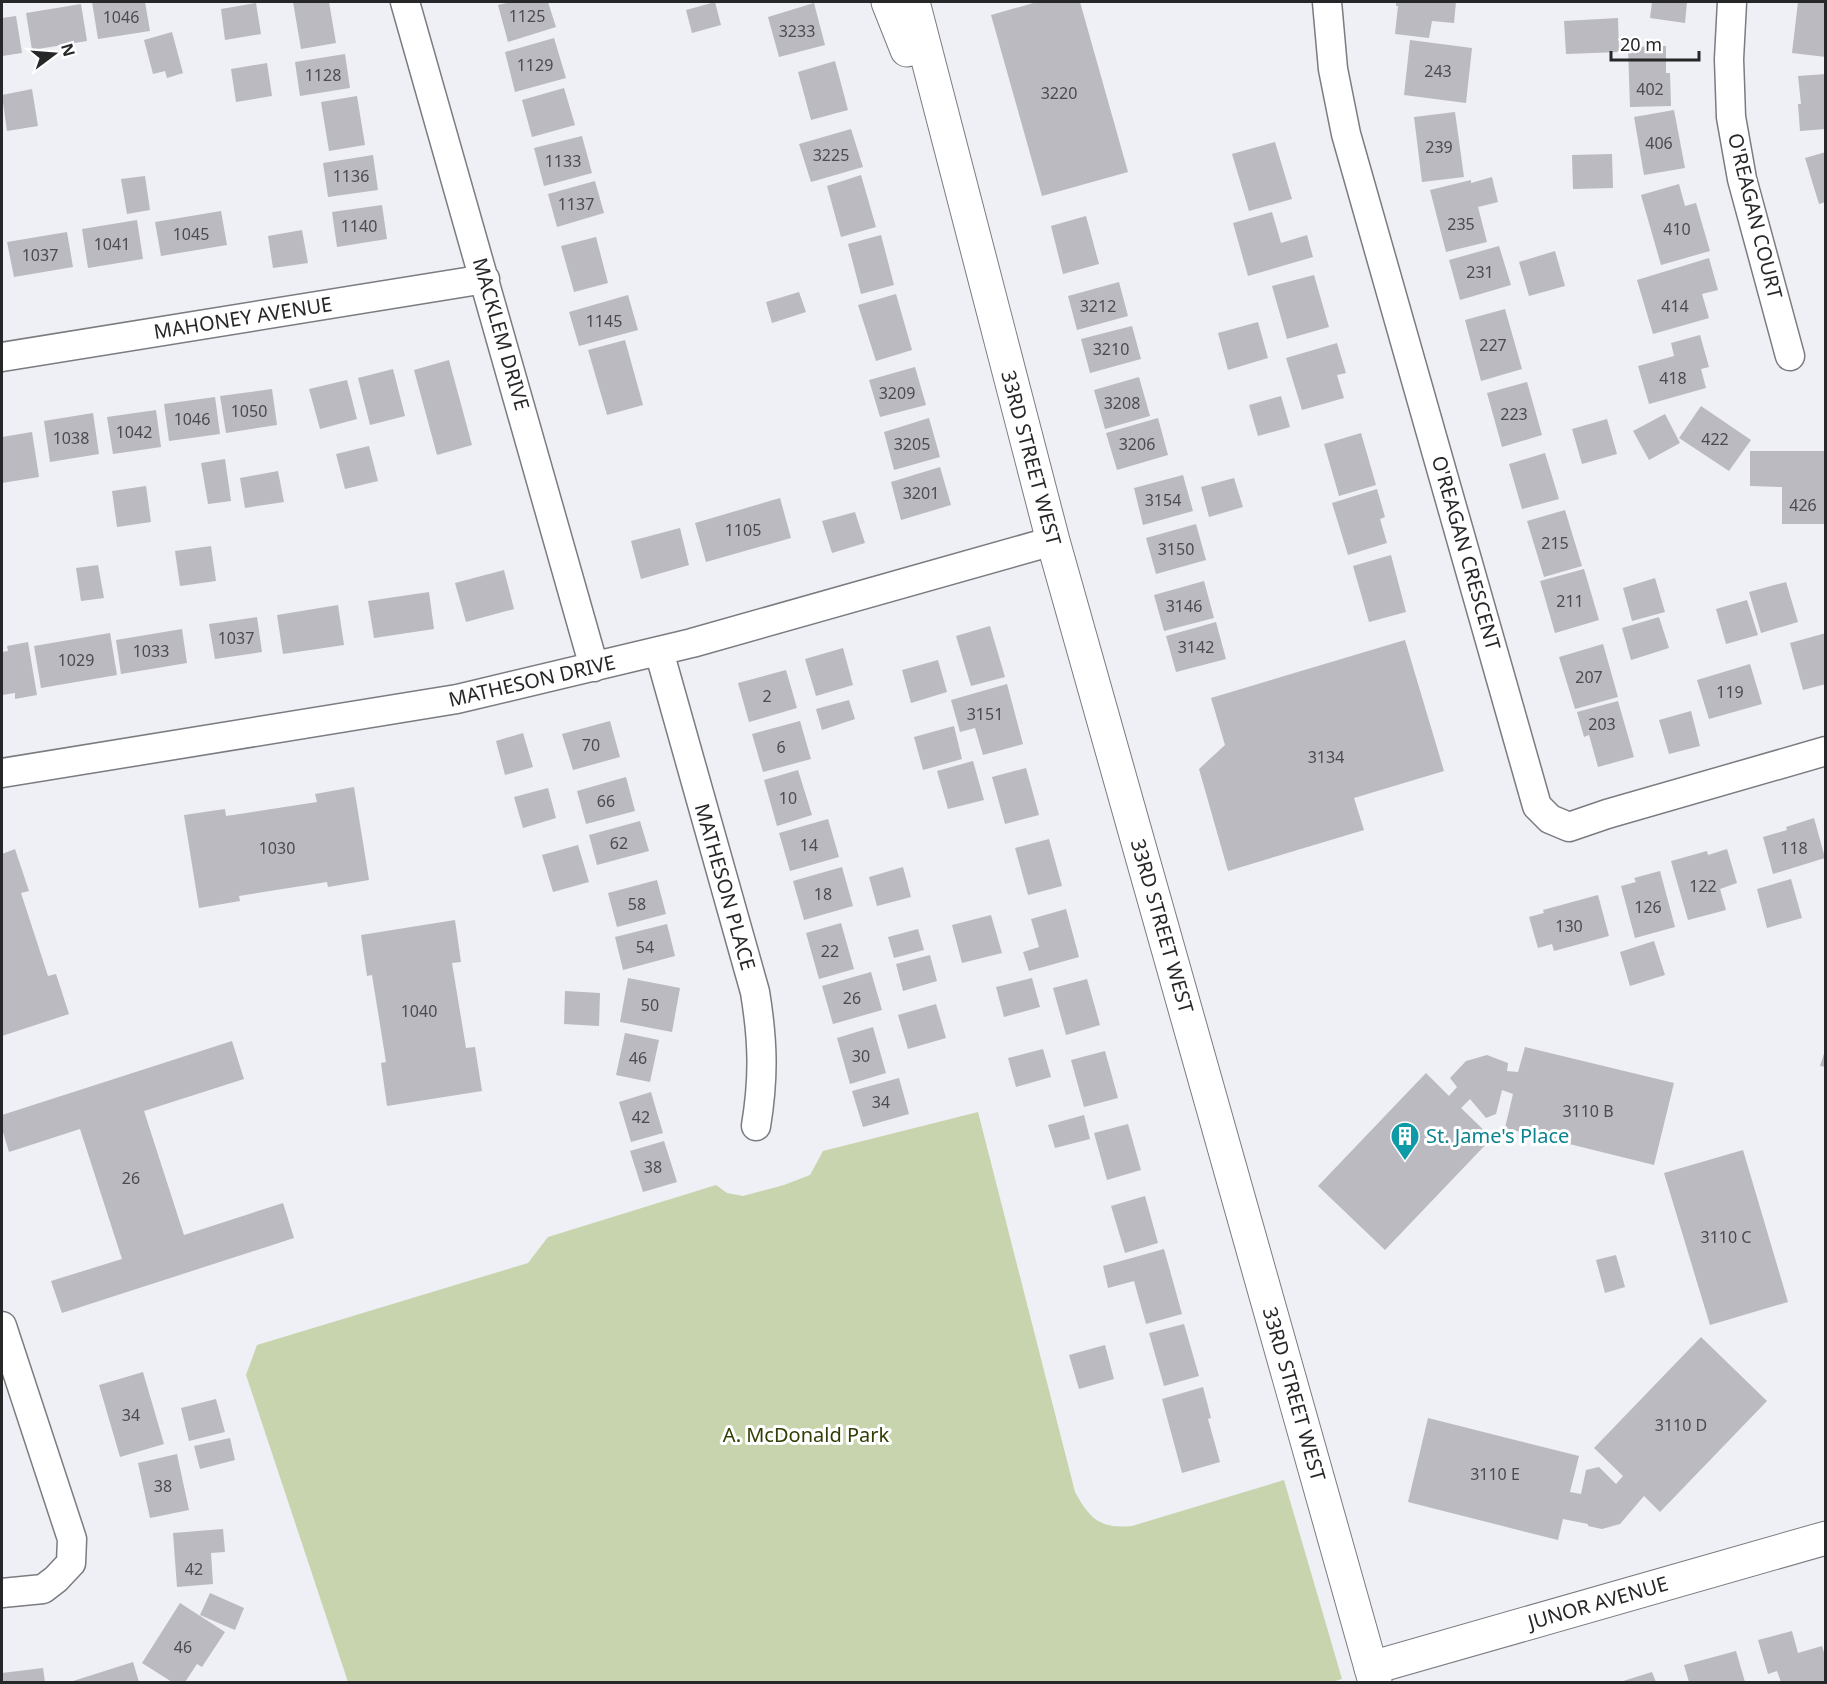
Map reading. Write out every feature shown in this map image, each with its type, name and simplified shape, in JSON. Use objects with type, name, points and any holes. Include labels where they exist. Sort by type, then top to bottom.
[{"type":"main road","name":"33RD STREET WEST","points":[[888,2],[955,168]]},
{"type":"main road","name":"33RD STREET WEST","points":[[913,2],[1053,542],[1373,1675]]},
{"type":"main road","name":"JUNOR AVENUE","points":[[1373,1675],[1826,1538]]},
{"type":"street","name":"MACKLEM DRIVE","points":[[405,2],[594,667]]},
{"type":"street","name":"O'REAGAN CRESCENT","points":[[1327,2],[1333,69],[1346,134],[1537,806],[1550,819],[1569,827],[1826,751]]},
{"type":"street","name":"O'REAGAN COURT","points":[[1732,2],[1729,59],[1731,117],[1742,178],[1790,356]]},
{"type":"street","name":"MAHONEY AVENUE","points":[[2,357],[485,279]]},
{"type":"street","name":"MATHESON DRIVE","points":[[2,773],[457,699],[659,651],[1053,542]]},
{"type":"street","name":"MATHESON PLACE","points":[[659,651],[755,992],[761,1028],[763,1061],[756,1126]]},
{"type":"street","points":[[2,1326],[72,1539],[71,1563],[56,1579],[43,1589],[2,1593]]},
{"type":"green space","name":"A. McDonald Park","points":[[978,1112],[1075,1492],[1080,1501],[1091,1515],[1104,1524],[1132,1526],[1284,1480],[1342,1679],[1332,1682],[348,1682],[246,1375],[257,1345],[528,1263],[548,1237],[716,1185],[727,1193],[743,1196],[784,1185],[810,1175],[823,1151]]},
{"type":"building","points":[[92,2],[145,2],[150,31],[98,39]]},
{"type":"building","points":[[293,2],[329,2],[336,43],[301,49]]},
{"type":"building","points":[[511,2],[548,2],[556,27],[508,42],[498,5]]},
{"type":"building","points":[[715,2],[721,25],[692,33],[686,10]]},
{"type":"building","points":[[1037,2],[1080,2],[1128,172],[1042,196],[991,15]]},
{"type":"building","points":[[1396,2],[1456,2],[1454,23],[1432,21],[1429,38],[1395,34],[1398,6]]},
{"type":"building","points":[[1652,2],[1687,2],[1685,23],[1650,18]]},
{"type":"building","points":[[1798,2],[1826,2],[1826,57],[1792,53]]},
{"type":"building","points":[[256,3],[261,34],[225,40],[221,9]]},
{"type":"building","points":[[814,3],[825,45],[779,57],[768,17]]},
{"type":"building","points":[[81,4],[87,41],[32,50],[26,13]]},
{"type":"building","points":[[16,16],[22,53],[2,56],[2,18]]},
{"type":"building","points":[[1618,18],[1619,52],[1566,54],[1564,21]]},
{"type":"building","points":[[172,32],[183,73],[167,78],[165,71],[153,74],[144,40]]},
{"type":"building","points":[[554,38],[566,78],[515,92],[505,52]]},
{"type":"building","points":[[1410,40],[1472,48],[1466,103],[1404,95]]},
{"type":"building","points":[[1666,46],[1666,73],[1670,73],[1671,106],[1630,107],[1628,47]]},
{"type":"building","points":[[345,54],[350,88],[300,96],[295,62]]},
{"type":"building","points":[[835,61],[848,110],[811,120],[798,72]]},
{"type":"building","points":[[267,63],[272,96],[236,102],[231,69]]},
{"type":"building","points":[[1826,74],[1826,129],[1800,131],[1798,104],[1801,104],[1798,76]]},
{"type":"building","points":[[564,88],[575,125],[532,137],[522,100]]},
{"type":"building","points":[[32,89],[38,126],[7,131],[2,95]]},
{"type":"building","points":[[357,96],[365,145],[329,151],[321,102]]},
{"type":"building","points":[[1674,110],[1685,168],[1644,175],[1634,117]]},
{"type":"building","points":[[1455,112],[1464,177],[1422,182],[1414,117]]},
{"type":"building","points":[[851,129],[863,167],[811,182],[799,144]]},
{"type":"building","points":[[582,136],[592,173],[544,186],[534,148]]},
{"type":"building","points":[[1275,142],[1292,199],[1249,211],[1232,154]]},
{"type":"building","points":[[1826,152],[1826,202],[1819,204],[1805,158]]},
{"type":"building","points":[[1612,154],[1613,188],[1573,189],[1572,155]]},
{"type":"building","points":[[373,155],[378,190],[328,197],[323,163]]},
{"type":"building","points":[[861,175],[876,227],[841,237],[827,186]]},
{"type":"building","points":[[145,176],[150,210],[127,214],[121,179]]},
{"type":"building","points":[[1492,177],[1498,202],[1478,207],[1487,242],[1446,252],[1430,190]]},
{"type":"building","points":[[595,181],[604,213],[557,227],[548,194]]},
{"type":"building","points":[[1679,184],[1685,206],[1696,203],[1710,251],[1661,265],[1641,195]]},
{"type":"building","points":[[382,205],[387,239],[337,247],[332,212]]},
{"type":"building","points":[[221,211],[227,245],[161,256],[155,222]]},
{"type":"building","points":[[1272,212],[1281,243],[1307,235],[1313,257],[1248,276],[1233,223]]},
{"type":"building","points":[[1086,216],[1099,264],[1063,274],[1051,226]]},
{"type":"building","points":[[137,220],[143,259],[88,268],[82,229]]},
{"type":"building","points":[[302,230],[308,263],[273,268],[268,236]]},
{"type":"building","points":[[67,232],[73,267],[14,277],[7,242]]},
{"type":"building","points":[[881,235],[894,285],[861,294],[848,244]]},
{"type":"building","points":[[596,237],[608,283],[574,292],[561,246]]},
{"type":"building","points":[[1499,246],[1511,285],[1460,300],[1449,260]]},
{"type":"building","points":[[1555,251],[1565,286],[1529,296],[1519,262]]},
{"type":"building","points":[[1709,258],[1718,290],[1702,294],[1709,318],[1653,334],[1637,280]]},
{"type":"building","points":[[1314,275],[1329,327],[1287,339],[1272,286]]},
{"type":"building","points":[[1119,282],[1128,316],[1077,330],[1068,296]]},
{"type":"building","points":[[799,292],[806,312],[772,323],[766,302]]},
{"type":"building","points":[[896,294],[912,350],[876,361],[858,305]]},
{"type":"building","points":[[628,295],[638,330],[579,346],[569,312]]},
{"type":"building","points":[[1505,309],[1522,369],[1481,381],[1465,320]]},
{"type":"building","points":[[1258,322],[1268,358],[1228,370],[1218,333]]},
{"type":"building","points":[[1132,326],[1141,359],[1090,373],[1081,339]]},
{"type":"building","points":[[1700,335],[1709,367],[1701,369],[1706,388],[1649,404],[1638,366],[1674,356],[1671,343]]},
{"type":"building","points":[[625,340],[643,405],[607,415],[588,350]]},
{"type":"building","points":[[1337,343],[1346,373],[1337,375],[1344,398],[1302,410],[1286,358]]},
{"type":"building","points":[[449,360],[472,445],[437,455],[414,370]]},
{"type":"building","points":[[915,367],[926,405],[880,417],[869,380]]},
{"type":"building","points":[[393,369],[405,416],[370,425],[358,378]]},
{"type":"building","points":[[1139,377],[1150,416],[1105,429],[1094,390]]},
{"type":"building","points":[[347,380],[357,419],[320,429],[309,389]]},
{"type":"building","points":[[1527,382],[1542,435],[1502,447],[1487,393]]},
{"type":"building","points":[[272,389],[277,425],[226,433],[220,396]]},
{"type":"building","points":[[1281,396],[1290,427],[1258,436],[1249,405]]},
{"type":"building","points":[[215,397],[220,434],[169,441],[164,404]]},
{"type":"building","points":[[1701,406],[1751,440],[1729,471],[1679,438]]},
{"type":"building","points":[[156,410],[161,447],[113,454],[107,417]]},
{"type":"building","points":[[93,413],[99,454],[50,462],[44,421]]},
{"type":"building","points":[[1665,414],[1680,443],[1649,460],[1633,431]]},
{"type":"building","points":[[929,418],[940,457],[894,470],[884,432]]},
{"type":"building","points":[[1158,418],[1168,455],[1117,470],[1106,433]]},
{"type":"building","points":[[1607,419],[1617,454],[1582,464],[1572,429]]},
{"type":"building","points":[[32,432],[39,477],[2,483],[2,437]]},
{"type":"building","points":[[1361,433],[1376,485],[1339,496],[1324,444]]},
{"type":"building","points":[[369,446],[378,481],[345,489],[336,454]]},
{"type":"building","points":[[1750,451],[1824,451],[1824,524],[1782,524],[1782,487],[1750,486]]},
{"type":"building","points":[[1545,453],[1559,499],[1522,509],[1509,464]]},
{"type":"building","points":[[225,459],[231,501],[208,504],[201,463]]},
{"type":"building","points":[[940,467],[951,505],[901,520],[891,482]]},
{"type":"building","points":[[278,471],[284,502],[245,508],[240,478]]},
{"type":"building","points":[[1183,475],[1193,511],[1143,525],[1134,488]]},
{"type":"building","points":[[1234,478],[1243,507],[1209,517],[1201,487]]},
{"type":"building","points":[[146,486],[151,522],[117,527],[112,491]]},
{"type":"building","points":[[1377,489],[1385,517],[1380,519],[1387,543],[1348,555],[1332,503]]},
{"type":"building","points":[[780,498],[791,538],[706,562],[695,523]]},
{"type":"building","points":[[1565,510],[1582,566],[1544,577],[1527,521]]},
{"type":"building","points":[[855,512],[865,543],[832,553],[822,521]]},
{"type":"building","points":[[1196,524],[1206,560],[1156,574],[1146,538]]},
{"type":"building","points":[[680,528],[689,565],[641,579],[631,541]]},
{"type":"building","points":[[211,546],[216,581],[180,586],[175,551]]},
{"type":"building","points":[[1391,555],[1406,612],[1369,622],[1353,566]]},
{"type":"building","points":[[98,565],[104,598],[81,601],[76,568]]},
{"type":"building","points":[[1584,569],[1599,620],[1555,633],[1540,581]]},
{"type":"building","points":[[504,570],[514,609],[466,622],[455,583]]},
{"type":"building","points":[[1655,578],[1665,612],[1632,621],[1623,588]]},
{"type":"building","points":[[1204,581],[1214,618],[1164,631],[1154,595]]},
{"type":"building","points":[[1786,582],[1798,622],[1761,633],[1749,592]]},
{"type":"building","points":[[429,592],[434,629],[374,638],[368,601]]},
{"type":"building","points":[[1747,600],[1758,635],[1726,644],[1716,609]]},
{"type":"building","points":[[338,605],[344,645],[283,654],[277,615]]},
{"type":"building","points":[[257,617],[262,652],[215,659],[209,624]]},
{"type":"building","points":[[1659,617],[1669,648],[1631,660],[1622,628]]},
{"type":"building","points":[[1216,622],[1226,659],[1176,672],[1166,636]]},
{"type":"building","points":[[990,626],[1005,677],[971,686],[956,636]]},
{"type":"building","points":[[182,629],[187,663],[121,674],[116,640]]},
{"type":"building","points":[[110,633],[117,675],[41,688],[34,646]]},
{"type":"building","points":[[1826,633],[1826,684],[1803,690],[1790,643]]},
{"type":"building","points":[[1405,640],[1444,771],[1354,798],[1364,830],[1228,871],[1199,769],[1225,745],[1211,698]]},
{"type":"building","points":[[28,642],[37,695],[15,699],[15,693],[2,695],[2,652],[8,651],[7,646]]},
{"type":"building","points":[[1603,644],[1618,697],[1575,709],[1559,657]]},
{"type":"building","points":[[843,648],[853,685],[816,696],[805,659]]},
{"type":"building","points":[[938,660],[947,692],[911,703],[902,670]]},
{"type":"building","points":[[1750,664],[1762,704],[1709,719],[1697,680]]},
{"type":"building","points":[[786,670],[797,708],[749,722],[738,683]]},
{"type":"building","points":[[1007,684],[1023,744],[983,755],[975,728],[960,732],[951,700]]},
{"type":"building","points":[[849,700],[855,719],[822,730],[816,709]]},
{"type":"building","points":[[1618,701],[1634,757],[1598,767],[1589,735],[1584,737],[1577,712]]},
{"type":"building","points":[[1691,711],[1700,746],[1669,754],[1659,720]]},
{"type":"building","points":[[610,721],[620,757],[573,770],[562,734]]},
{"type":"building","points":[[800,721],[811,759],[763,772],[752,734]]},
{"type":"building","points":[[954,726],[962,759],[923,770],[914,737]]},
{"type":"building","points":[[523,733],[533,767],[505,775],[496,741]]},
{"type":"building","points":[[973,761],[984,800],[948,809],[937,771]]},
{"type":"building","points":[[1026,768],[1039,815],[1005,824],[992,777]]},
{"type":"building","points":[[798,770],[812,815],[777,826],[764,780]]},
{"type":"building","points":[[626,777],[635,811],[586,824],[577,791]]},
{"type":"building","points":[[354,787],[369,880],[328,887],[327,882],[239,896],[240,901],[199,908],[184,815],[225,809],[226,816],[317,802],[315,794]]},
{"type":"building","points":[[548,788],[556,818],[523,828],[514,797]]},
{"type":"building","points":[[1814,818],[1825,858],[1773,874],[1763,837],[1787,830],[1786,827]]},
{"type":"building","points":[[828,819],[839,857],[790,871],[779,833]]},
{"type":"building","points":[[640,821],[649,851],[597,865],[589,835]]},
{"type":"building","points":[[1049,839],[1062,886],[1028,895],[1015,848]]},
{"type":"building","points":[[578,845],[589,882],[553,892],[542,855]]},
{"type":"building","points":[[15,849],[29,891],[21,893],[48,976],[56,974],[69,1014],[2,1036],[2,854]]},
{"type":"building","points":[[1727,849],[1737,883],[1720,889],[1726,910],[1688,920],[1671,861],[1707,851],[1708,855]]},
{"type":"building","points":[[842,867],[853,906],[804,920],[793,881]]},
{"type":"building","points":[[903,867],[911,897],[877,906],[869,877]]},
{"type":"building","points":[[1660,871],[1675,927],[1635,938],[1621,886],[1636,882],[1634,878]]},
{"type":"building","points":[[1791,879],[1802,918],[1767,928],[1757,889]]},
{"type":"building","points":[[657,880],[666,914],[617,927],[608,893]]},
{"type":"building","points":[[1598,895],[1609,936],[1554,951],[1552,944],[1538,948],[1529,917],[1544,913],[1543,910]]},
{"type":"building","points":[[1066,909],[1079,957],[1029,971],[1023,952],[1039,947],[1031,919]]},
{"type":"building","points":[[991,915],[1002,953],[962,963],[952,925]]},
{"type":"building","points":[[455,920],[461,962],[452,963],[466,1048],[475,1047],[482,1091],[387,1106],[381,1063],[386,1062],[372,975],[367,976],[361,935]]},
{"type":"building","points":[[841,923],[854,969],[819,979],[806,933]]},
{"type":"building","points":[[667,924],[675,956],[623,970],[615,937]]},
{"type":"building","points":[[918,929],[924,950],[894,958],[888,937]]},
{"type":"building","points":[[1654,941],[1665,975],[1630,986],[1620,952]]},
{"type":"building","points":[[930,955],[937,981],[903,991],[896,964]]},
{"type":"building","points":[[871,972],[882,1010],[833,1024],[822,986]]},
{"type":"building","points":[[628,978],[680,988],[672,1032],[620,1022]]},
{"type":"building","points":[[1032,978],[1040,1007],[1004,1017],[996,987]]},
{"type":"building","points":[[1087,979],[1100,1025],[1066,1035],[1053,988]]},
{"type":"building","points":[[565,991],[600,993],[599,1026],[564,1024]]},
{"type":"building","points":[[936,1004],[946,1038],[908,1049],[898,1015]]},
{"type":"building","points":[[873,1027],[886,1073],[850,1084],[837,1038]]},
{"type":"building","points":[[625,1033],[659,1040],[650,1082],[616,1075]]},
{"type":"building","points":[[232,1041],[244,1079],[144,1111],[184,1235],[283,1203],[294,1238],[62,1313],[51,1281],[122,1259],[80,1129],[9,1152],[2,1129],[2,1115]]},
{"type":"building","points":[[1525,1047],[1674,1083],[1654,1165],[1505,1128],[1513,1094],[1502,1090],[1496,1114],[1486,1118],[1470,1099],[1461,1108],[1492,1138],[1385,1250],[1318,1186],[1426,1073],[1449,1096],[1457,1087],[1450,1078],[1466,1061],[1487,1055],[1508,1063],[1507,1071],[1518,1072]]},
{"type":"building","points":[[1826,1047],[1826,1067],[1820,1066]]},
{"type":"building","points":[[1043,1049],[1051,1077],[1016,1087],[1008,1058]]},
{"type":"building","points":[[1105,1051],[1118,1098],[1084,1107],[1071,1060]]},
{"type":"building","points":[[899,1078],[909,1114],[863,1127],[852,1091]]},
{"type":"building","points":[[651,1092],[663,1133],[631,1142],[619,1102]]},
{"type":"building","points":[[1084,1115],[1090,1139],[1055,1148],[1048,1125]]},
{"type":"building","points":[[1128,1124],[1141,1170],[1107,1180],[1094,1133]]},
{"type":"building","points":[[664,1141],[677,1182],[643,1192],[630,1151]]},
{"type":"building","points":[[1743,1150],[1788,1302],[1710,1325],[1664,1173]]},
{"type":"building","points":[[1145,1196],[1158,1243],[1125,1253],[1111,1206]]},
{"type":"building","points":[[1164,1249],[1182,1314],[1146,1324],[1134,1281],[1108,1288],[1103,1266]]},
{"type":"building","points":[[1616,1255],[1625,1287],[1605,1293],[1596,1260]]},
{"type":"building","points":[[1184,1324],[1199,1376],[1164,1386],[1149,1333]]},
{"type":"building","points":[[1701,1337],[1767,1401],[1660,1512],[1644,1496],[1620,1524],[1602,1529],[1563,1519],[1558,1540],[1408,1502],[1428,1418],[1579,1456],[1570,1492],[1581,1494],[1586,1470],[1599,1467],[1616,1484],[1623,1476],[1594,1448]]},
{"type":"building","points":[[1105,1345],[1114,1379],[1079,1389],[1069,1355]]},
{"type":"building","points":[[143,1372],[164,1444],[120,1457],[99,1385]]},
{"type":"building","points":[[1203,1387],[1211,1418],[1208,1419],[1220,1462],[1182,1473],[1162,1399]]},
{"type":"building","points":[[216,1399],[225,1432],[189,1441],[181,1408]]},
{"type":"building","points":[[230,1438],[235,1460],[200,1469],[194,1446]]},
{"type":"building","points":[[177,1454],[189,1510],[150,1518],[138,1463]]},
{"type":"building","points":[[223,1529],[225,1552],[211,1553],[213,1584],[177,1587],[173,1533]]},
{"type":"building","points":[[210,1593],[244,1608],[235,1630],[200,1615]]},
{"type":"building","points":[[180,1603],[225,1632],[202,1667],[197,1664],[185,1682],[172,1682],[142,1663]]},
{"type":"building","points":[[1792,1631],[1798,1653],[1822,1646],[1826,1659],[1826,1682],[1781,1682],[1777,1671],[1768,1674],[1758,1640]]},
{"type":"building","points":[[1736,1651],[1745,1682],[1689,1682],[1684,1665]]},
{"type":"building","points":[[133,1662],[139,1682],[70,1682]]},
{"type":"building","points":[[43,1668],[45,1682],[2,1682],[2,1673]]},
{"type":"building","points":[[1652,1672],[1656,1682],[1620,1682]]},
{"type":"place","name":"St. Jame's Place","points":[[1405,1162]]}]
